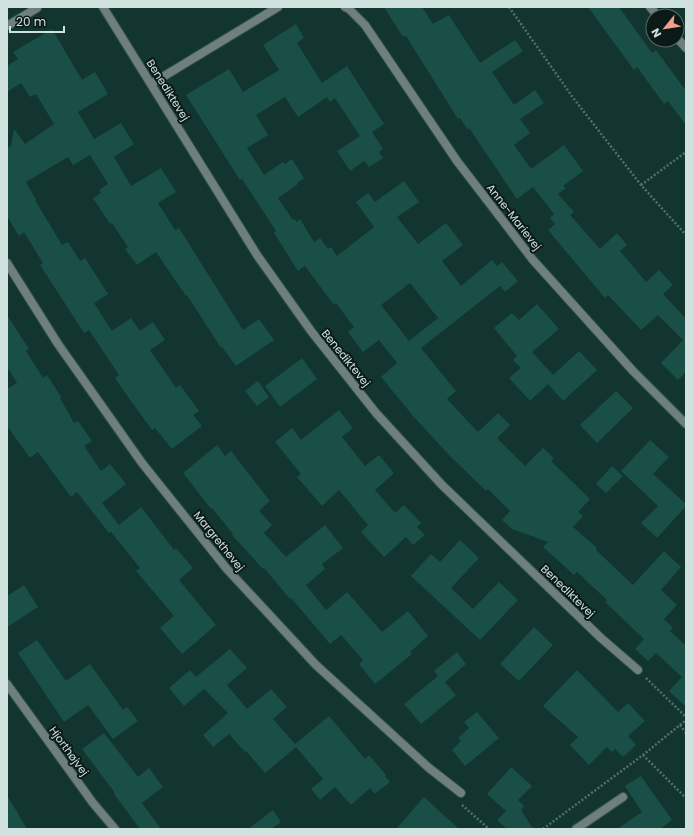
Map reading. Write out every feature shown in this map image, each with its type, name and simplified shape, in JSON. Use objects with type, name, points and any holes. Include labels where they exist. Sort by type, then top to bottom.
[{"type":"street","name":"Benediktevej","points":[[103,7],[257,255],[311,331],[376,413],[442,485],[601,638],[638,670]]},
{"type":"street","points":[[151,84],[278,7]]},
{"type":"street","name":"Anne-Marievej","points":[[345,7],[365,25],[457,161],[533,260],[633,371],[686,424]]},
{"type":"street","points":[[7,26],[37,8]]},
{"type":"street","name":"Margrethevej","points":[[7,263],[58,344],[142,463],[226,568],[316,665],[429,768],[461,793]]},
{"type":"street","name":"Hjorthøjvej","points":[[7,684],[93,803],[115,829]]},
{"type":"street","points":[[576,829],[623,797]]},
{"type":"path","points":[[509,7],[574,99],[642,185],[686,234]]},
{"type":"path","points":[[642,185],[686,152]]},
{"type":"path","points":[[638,670],[686,717]]},
{"type":"path","points":[[543,829],[643,755],[686,720]]},
{"type":"path","points":[[680,725],[686,733]]},
{"type":"path","points":[[643,755],[686,798]]},
{"type":"path","points":[[461,793],[462,805],[489,829]]},
{"type":"building","points":[[384,7],[422,7],[433,24],[449,15],[480,63],[515,40],[523,51],[492,72],[514,105],[535,90],[544,103],[520,119],[530,133],[514,145],[531,169],[564,145],[583,171],[563,186],[566,188],[558,194],[574,212],[570,215],[600,249],[617,233],[627,245],[620,251],[646,282],[659,270],[673,285],[663,294],[686,319],[686,372],[678,380],[661,363],[683,340],[658,315],[641,330],[608,295],[605,298],[548,230],[555,224],[550,218],[554,214],[533,187],[517,199],[469,128],[468,130],[460,118],[458,119],[406,36],[403,37]]},
{"type":"building","points":[[588,7],[619,7],[645,43],[645,48],[648,48],[652,53],[656,50],[686,91],[686,125],[668,101],[664,104],[637,67],[634,70]]},
{"type":"building","points":[[296,24],[304,38],[297,43],[322,83],[347,66],[384,124],[372,132],[383,149],[379,152],[383,158],[369,167],[364,161],[350,171],[337,151],[360,136],[335,98],[330,102],[327,97],[298,117],[285,97],[256,115],[268,135],[247,148],[264,175],[283,162],[285,164],[292,159],[304,178],[278,198],[293,220],[295,219],[297,222],[300,219],[314,242],[320,238],[328,249],[331,247],[337,256],[374,227],[356,202],[368,193],[375,202],[404,181],[419,202],[397,217],[418,244],[446,223],[463,245],[442,261],[461,286],[492,260],[497,266],[502,262],[518,281],[505,292],[500,286],[421,348],[456,391],[447,399],[478,432],[498,413],[510,425],[497,438],[525,466],[543,448],[554,458],[551,461],[590,499],[578,512],[583,516],[573,527],[597,548],[596,550],[633,585],[664,551],[681,567],[661,590],[677,605],[664,619],[673,628],[670,631],[686,646],[686,707],[669,691],[682,677],[656,653],[648,661],[635,649],[644,639],[605,602],[607,600],[577,572],[574,575],[543,547],[548,542],[512,529],[502,520],[510,511],[488,489],[486,491],[448,454],[414,417],[381,377],[397,363],[379,340],[363,352],[348,332],[354,327],[336,303],[334,305],[305,266],[298,271],[274,233],[276,231],[242,179],[240,180],[186,95],[229,69],[243,92],[279,70],[263,45]],"holes":[[[410,283],[438,318],[409,341],[381,305]]]},
{"type":"building","points":[[52,29],[82,80],[95,72],[108,94],[78,112],[94,139],[121,123],[134,144],[114,157],[131,186],[161,168],[176,192],[158,203],[175,230],[179,228],[243,330],[259,319],[274,340],[236,366],[222,347],[221,348],[187,295],[186,296],[156,252],[137,265],[125,249],[128,247],[112,223],[110,224],[93,198],[101,193],[99,190],[108,184],[90,155],[73,165],[68,157],[26,182],[62,245],[68,242],[80,261],[85,258],[108,294],[94,303],[112,331],[131,318],[140,331],[153,322],[165,340],[150,350],[176,388],[180,385],[199,411],[193,415],[202,426],[172,449],[155,428],[152,430],[128,397],[115,378],[119,375],[89,330],[84,333],[40,265],[43,263],[24,232],[19,236],[7,216],[7,148],[11,146],[14,129],[25,144],[54,124],[36,94],[30,97],[21,83],[7,92],[7,66],[18,59],[13,52]]},
{"type":"building","points":[[537,304],[559,329],[532,352],[553,375],[579,351],[597,370],[563,401],[548,384],[530,401],[509,378],[521,368],[513,360],[517,356],[494,328],[512,313],[519,320]]},
{"type":"building","points":[[7,315],[29,349],[26,351],[43,378],[47,375],[61,397],[60,398],[74,423],[78,421],[92,441],[84,446],[101,471],[110,464],[126,484],[102,503],[119,525],[141,507],[174,550],[176,548],[193,568],[179,580],[216,625],[182,654],[160,628],[174,616],[136,571],[140,568],[111,532],[109,533],[77,492],[71,497],[38,452],[30,458],[7,426],[7,389],[17,383],[7,367]]},
{"type":"building","points":[[302,358],[317,379],[280,407],[265,386]]},
{"type":"building","points":[[258,381],[269,397],[257,406],[245,391]]},
{"type":"building","points":[[616,391],[633,408],[597,443],[580,425]]},
{"type":"building","points":[[339,410],[353,428],[342,437],[365,466],[379,455],[394,473],[375,490],[395,513],[404,505],[421,523],[417,527],[425,535],[413,545],[406,537],[384,557],[361,532],[368,525],[339,490],[322,506],[297,477],[301,474],[275,442],[292,428],[301,440]]},
{"type":"building","points":[[650,440],[669,457],[653,474],[686,504],[686,506],[657,538],[641,523],[658,506],[621,471]]},
{"type":"building","points":[[217,445],[225,456],[231,451],[270,501],[259,511],[272,525],[264,533],[286,557],[325,525],[343,548],[322,564],[325,569],[306,585],[326,610],[347,592],[382,632],[408,611],[428,636],[410,652],[412,654],[375,684],[359,664],[363,660],[341,635],[330,644],[291,598],[290,599],[264,568],[263,569],[232,535],[233,534],[183,473]]},
{"type":"building","points":[[612,466],[623,476],[606,493],[596,484]]},
{"type":"building","points":[[460,540],[479,558],[451,588],[473,609],[499,582],[518,600],[480,640],[411,576],[431,554],[440,562]]},
{"type":"building","points":[[24,585],[38,607],[7,627],[7,596]]},
{"type":"building","points":[[534,627],[553,645],[519,681],[500,664]]},
{"type":"building","points":[[37,640],[66,681],[90,664],[123,710],[127,707],[138,721],[113,739],[88,705],[64,722],[18,653]]},
{"type":"building","points":[[230,649],[247,668],[227,685],[247,709],[271,689],[287,707],[273,719],[295,744],[329,716],[365,759],[369,755],[390,782],[375,794],[370,788],[351,805],[335,787],[320,800],[311,789],[323,779],[296,747],[265,773],[229,734],[213,747],[203,735],[228,713],[204,689],[184,706],[169,688],[190,670],[196,677]]},
{"type":"building","points":[[457,652],[466,664],[445,682],[456,695],[421,724],[404,704],[438,676],[434,671]]},
{"type":"building","points":[[577,670],[618,712],[628,703],[645,721],[628,736],[636,745],[623,757],[615,749],[612,752],[607,747],[589,765],[570,745],[578,737],[543,706]]},
{"type":"building","points":[[477,712],[499,738],[465,766],[452,750],[461,741],[458,738],[469,728],[464,722]]},
{"type":"building","points":[[104,733],[138,777],[149,768],[163,787],[142,803],[161,829],[140,829],[82,749]]},
{"type":"building","points":[[511,767],[532,786],[518,800],[524,806],[521,810],[533,829],[507,829],[497,820],[506,811],[487,794]]},
{"type":"building","points":[[641,776],[672,820],[660,829],[617,829],[642,812],[625,786]]},
{"type":"building","points":[[7,795],[27,829],[7,829]]},
{"type":"building","points":[[424,797],[459,829],[396,829]]},
{"type":"building","points":[[273,810],[281,822],[271,829],[248,829]]}]
